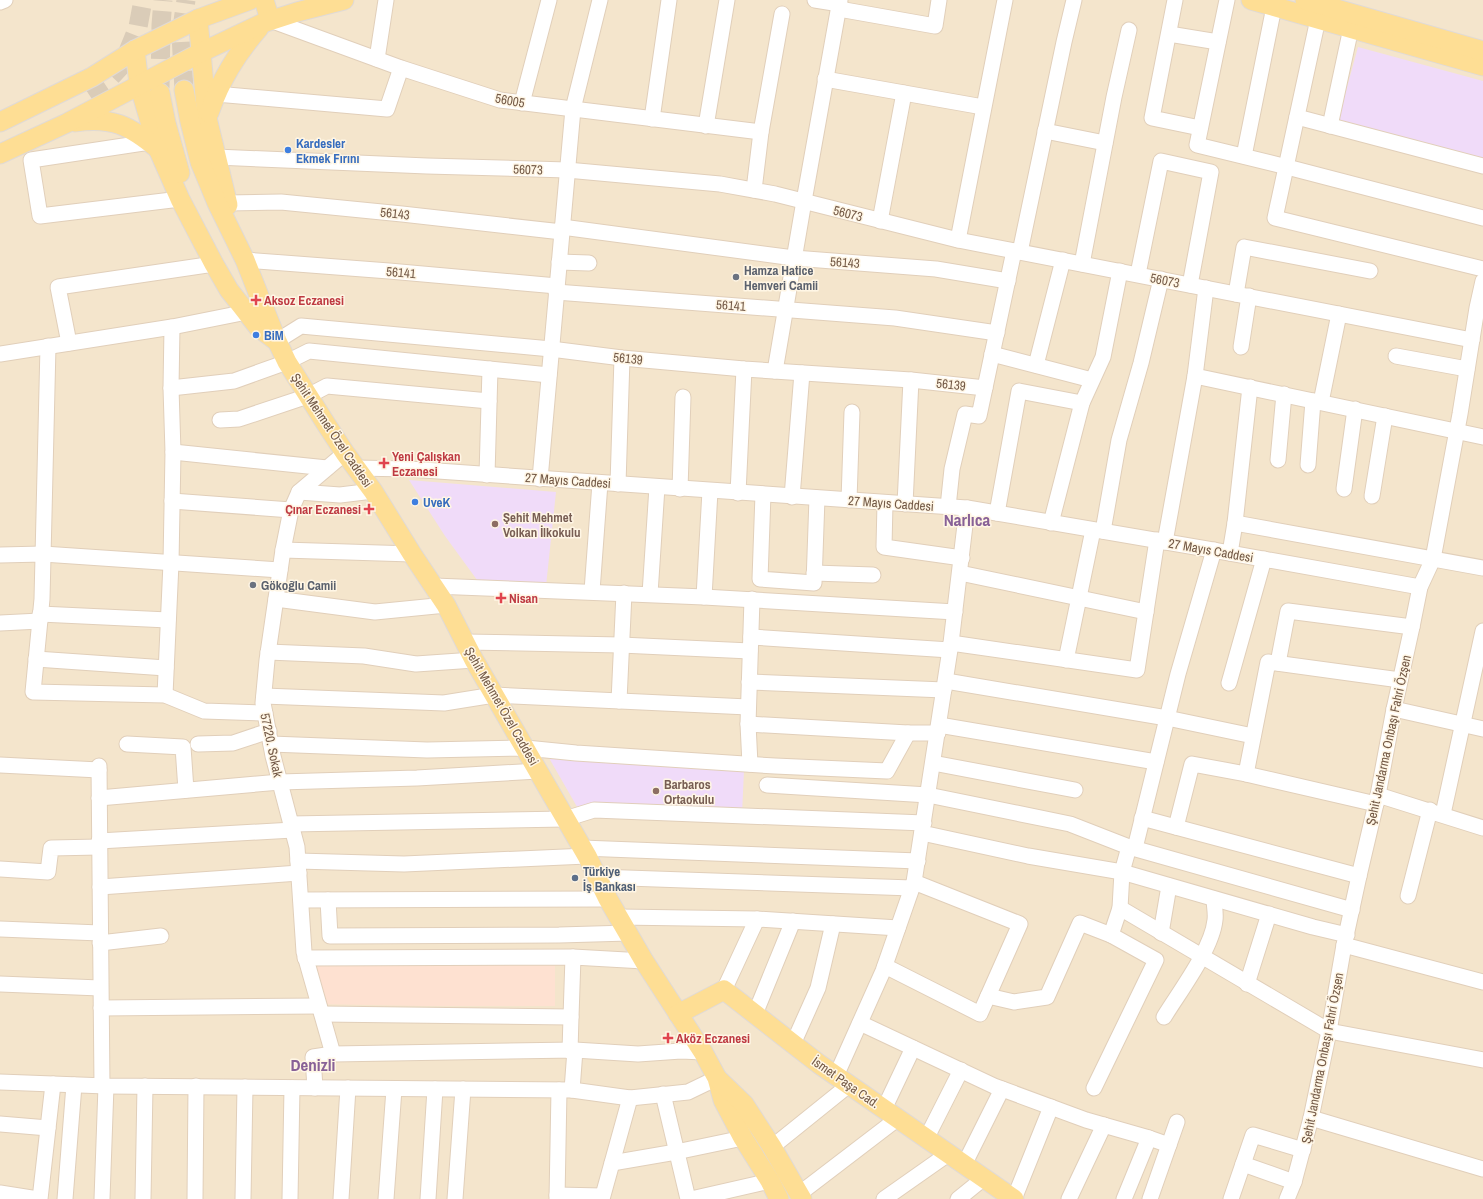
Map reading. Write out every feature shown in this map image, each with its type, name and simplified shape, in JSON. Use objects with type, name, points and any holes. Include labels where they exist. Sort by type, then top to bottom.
[{"type":"main road","points":[[0,122],[92,77],[135,50],[198,19],[250,0]]},
{"type":"main road","points":[[264,0],[267,21]]},
{"type":"main road","points":[[0,154],[68,123],[139,84],[267,21],[344,0]]},
{"type":"main road","points":[[1250,0],[1483,66]]},
{"type":"main road","points":[[1305,0],[1483,51]]},
{"type":"main road","points":[[198,19],[207,118],[233,234]]},
{"type":"main road","points":[[207,118],[216,94],[240,50],[267,21]]},
{"type":"main road","points":[[135,50],[139,84],[154,146],[180,199],[229,290],[258,327],[276,341]]},
{"type":"main road","points":[[184,90],[200,162],[217,203],[233,234]]},
{"type":"main road","points":[[0,133],[88,93]]},
{"type":"main road","points":[[160,93],[176,161],[199,234]]},
{"type":"main road","points":[[68,123],[91,119],[115,122],[129,127],[154,146]]},
{"type":"main road","name":"Şehit Mehmet Özel Caddesi","points":[[233,234],[276,341],[287,362],[345,453],[373,491],[446,605],[474,660],[526,748],[598,877],[608,899],[630,933],[644,961],[703,1052],[716,1078]]},
{"type":"main road","points":[[229,290],[238,290],[247,284],[248,269]]},
{"type":"main road","points":[[678,1014],[724,990]]},
{"type":"main road","name":"İsmet Paşa Cad.","points":[[724,990],[843,1081],[1014,1199]]},
{"type":"main road","points":[[716,1078],[723,1100],[743,1138],[770,1181],[779,1199]]},
{"type":"main road","points":[[716,1078],[744,1104],[801,1196]]},
{"type":"street","points":[[0,2],[5,0]]},
{"type":"street","points":[[377,59],[386,0]]},
{"type":"street","points":[[522,103],[549,0]]},
{"type":"street","points":[[540,478],[573,109],[600,0]]},
{"type":"street","points":[[652,119],[669,0]]},
{"type":"street","points":[[706,126],[727,0]]},
{"type":"street","points":[[815,0],[840,4],[935,26],[940,0]]},
{"type":"street","points":[[958,240],[1005,0]]},
{"type":"street","points":[[948,507],[952,469],[965,414],[979,416],[1008,281],[1017,251],[1074,0]]},
{"type":"street","points":[[1175,0],[1152,118],[1200,128]]},
{"type":"street","points":[[1227,0],[1197,145],[1483,218]]},
{"type":"street","points":[[775,371],[840,4]]},
{"type":"street","points":[[1244,156],[1274,7]]},
{"type":"street","points":[[754,190],[761,132],[782,14]]},
{"type":"street","points":[[1318,19],[1275,218],[1483,269]]},
{"type":"street","name":"56005","points":[[267,21],[401,68],[500,100],[761,132]]},
{"type":"street","points":[[1330,126],[1351,28]]},
{"type":"street","points":[[1082,264],[1105,143],[1129,30]]},
{"type":"street","points":[[1169,34],[1218,42]]},
{"type":"street","points":[[216,94],[387,109],[401,68]]},
{"type":"street","points":[[826,79],[983,107]]},
{"type":"street","points":[[880,221],[904,93]]},
{"type":"street","points":[[1297,117],[1483,166]]},
{"type":"street","points":[[1045,131],[1105,143]]},
{"type":"street","points":[[154,146],[32,160],[40,216],[180,199]]},
{"type":"street","name":"56073","points":[[216,157],[567,170],[720,184],[804,201],[958,240],[1472,340]]},
{"type":"street","points":[[1138,274],[1161,161],[1211,172],[1190,284]]},
{"type":"street","name":"56143","points":[[227,203],[281,202],[402,214],[562,230],[794,258],[936,268],[1008,281]]},
{"type":"street","points":[[1241,347],[1244,247],[1370,271]]},
{"type":"street","points":[[1036,365],[1063,260]]},
{"type":"street","points":[[559,262],[589,263]]},
{"type":"street","points":[[68,343],[58,287],[214,264]]},
{"type":"street","name":"56141","points":[[248,269],[397,272],[557,289],[895,318],[997,333]]},
{"type":"street","points":[[1051,523],[1082,403],[1103,357],[1120,271]]},
{"type":"street","points":[[1066,660],[1079,598],[1098,530],[1119,440],[1141,363],[1161,279]]},
{"type":"street","name":"Şehit Jandarma Onbaşı Fahri Özşen","points":[[1287,1199],[1294,1182],[1311,1118],[1329,1031],[1345,940],[1377,799],[1394,709],[1420,587],[1432,559],[1457,431],[1472,340],[1480,308],[1483,281]]},
{"type":"street","points":[[465,642],[621,645],[750,644],[951,646],[1137,670],[1146,612],[1195,376],[1206,288]]},
{"type":"street","points":[[0,354],[172,326],[247,312]]},
{"type":"street","points":[[1308,465],[1317,401],[1339,314]]},
{"type":"street","points":[[165,695],[171,564],[173,452],[171,388],[172,326]]},
{"type":"street","name":"56139","points":[[276,341],[301,326],[551,349],[622,358],[744,369],[910,380],[985,388]]},
{"type":"street","points":[[48,346],[43,554],[34,692],[165,695],[204,711],[265,713]]},
{"type":"street","points":[[171,388],[234,381],[287,362],[309,350],[549,375]]},
{"type":"street","points":[[992,354],[1092,380]]},
{"type":"street","points":[[1396,356],[1467,369]]},
{"type":"street","points":[[618,484],[622,358]]},
{"type":"street","points":[[487,475],[490,369]]},
{"type":"street","points":[[738,493],[744,369]]},
{"type":"street","points":[[792,496],[802,372]]},
{"type":"street","points":[[1195,376],[1483,437]]},
{"type":"street","points":[[905,504],[910,380]]},
{"type":"street","points":[[220,420],[239,419],[308,396],[327,386],[489,401]]},
{"type":"street","points":[[1230,553],[1235,523],[1250,387]]},
{"type":"street","points":[[997,513],[1019,391],[1082,403]]},
{"type":"street","points":[[1278,460],[1284,394]]},
{"type":"street","points":[[680,488],[683,397]]},
{"type":"street","points":[[1344,489],[1355,409]]},
{"type":"street","points":[[849,500],[852,412]]},
{"type":"street","points":[[1372,496],[1385,416]]},
{"type":"street","points":[[173,452],[327,468]]},
{"type":"street","name":"57220. Sokak","points":[[333,1054],[304,952],[297,847],[270,738],[265,713],[264,696],[268,652],[283,550],[291,510],[299,492],[345,453]]},
{"type":"street","name":"27 Mayıs Caddesi","points":[[356,468],[409,469],[967,508],[1420,587]]},
{"type":"street","points":[[592,591],[600,483]]},
{"type":"street","points":[[650,594],[657,487]]},
{"type":"street","points":[[299,492],[340,495],[373,491]]},
{"type":"street","points":[[704,597],[710,491]]},
{"type":"street","points":[[763,494],[760,579],[814,583],[817,498]]},
{"type":"street","points":[[172,500],[291,510]]},
{"type":"street","points":[[885,503],[884,547],[962,558]]},
{"type":"street","points":[[772,1147],[843,1081],[860,1023],[885,966],[913,885],[918,861],[956,612],[967,508]]},
{"type":"street","points":[[1235,523],[1483,568]]},
{"type":"street","points":[[283,550],[412,554]]},
{"type":"street","points":[[1111,935],[1120,908],[1122,872],[1142,818],[1166,718],[1195,612],[1214,550]]},
{"type":"street","points":[[0,555],[43,554],[171,564],[280,570]]},
{"type":"street","points":[[1229,683],[1264,559]]},
{"type":"street","points":[[814,573],[873,575]]},
{"type":"street","points":[[960,573],[1146,612]]},
{"type":"street","points":[[434,586],[592,591],[752,599],[956,612]]},
{"type":"street","points":[[619,701],[624,593]]},
{"type":"street","points":[[276,599],[375,612],[446,605]]},
{"type":"street","points":[[750,764],[748,707],[752,599]]},
{"type":"street","points":[[1278,663],[1288,611],[1412,627]]},
{"type":"street","points":[[0,623],[40,618],[168,620]]},
{"type":"street","points":[[1408,896],[1436,812],[1462,724],[1483,631]]},
{"type":"street","points":[[268,652],[364,656],[416,664],[474,660]]},
{"type":"street","points":[[36,659],[166,668]]},
{"type":"street","points":[[1246,774],[1268,662],[1400,680]]},
{"type":"street","points":[[749,682],[945,686],[1166,718],[1253,736]]},
{"type":"street","points":[[264,696],[444,702],[494,695],[748,707]]},
{"type":"street","points":[[1394,709],[1483,729]]},
{"type":"street","points":[[748,724],[908,733],[938,729],[1156,762]]},
{"type":"street","points":[[198,744],[233,743],[270,738],[427,750],[526,748],[576,754],[887,771],[908,733]]},
{"type":"street","points":[[127,744],[183,747],[186,790]]},
{"type":"street","points":[[933,763],[1075,790]]},
{"type":"street","points":[[1176,827],[1192,764],[1377,799],[1436,812],[1483,828]]},
{"type":"street","points":[[0,765],[99,768],[100,988],[104,1086],[102,1199]]},
{"type":"street","points":[[99,798],[280,782],[417,778],[538,771]]},
{"type":"street","points":[[767,785],[928,795],[1070,824],[1132,848],[1352,910]]},
{"type":"street","points":[[0,869],[48,872],[51,848],[292,827],[565,819],[594,810],[923,828],[1028,856],[1122,872],[1313,927],[1345,940],[1483,982]]},
{"type":"street","points":[[1142,818],[1359,876]]},
{"type":"street","points":[[100,887],[299,867],[404,864],[584,852],[918,861]]},
{"type":"street","points":[[598,877],[913,885],[1020,924],[980,1014],[885,966]]},
{"type":"street","points":[[1161,933],[1169,886]]},
{"type":"street","points":[[301,900],[608,899]]},
{"type":"street","points":[[1164,1017],[1212,936],[1216,919],[1214,899]]},
{"type":"street","points":[[328,900],[330,936],[559,935],[630,933]]},
{"type":"street","points":[[1313,927],[1321,901]]},
{"type":"street","points":[[1120,908],[1329,1031],[1483,1060]]},
{"type":"street","points":[[1247,984],[1269,914]]},
{"type":"street","points":[[619,917],[757,919],[898,928]]},
{"type":"street","points":[[724,990],[757,919]]},
{"type":"street","points":[[755,1014],[793,921]]},
{"type":"street","points":[[988,996],[1014,1002],[1047,997],[1080,923],[1111,935],[1156,960],[1094,1088]]},
{"type":"street","points":[[793,1044],[818,988],[833,924]]},
{"type":"street","points":[[0,929],[100,938],[161,936]]},
{"type":"street","points":[[573,957],[571,1017],[573,1050],[566,1090],[557,1197],[602,1198],[630,1098]]},
{"type":"street","points":[[306,958],[573,957],[644,961]]},
{"type":"street","points":[[0,984],[100,988]]},
{"type":"street","points":[[101,1008],[320,1010],[571,1017]]},
{"type":"street","points":[[860,1023],[1002,1089],[1104,1125],[1169,1145]]},
{"type":"street","points":[[801,1196],[890,1114],[913,1048]]},
{"type":"street","points":[[315,1088],[313,1057],[333,1054],[573,1050],[638,1054],[681,1051],[703,1052]]},
{"type":"street","points":[[926,1139],[961,1070]]},
{"type":"street","points":[[0,1082],[104,1086],[566,1090],[630,1098],[688,1092],[716,1078]]},
{"type":"street","points":[[0,1194],[39,1199],[53,1084]]},
{"type":"street","points":[[65,1199],[74,1085]]},
{"type":"street","points":[[143,1199],[145,1086]]},
{"type":"street","points":[[195,1199],[196,1086]]},
{"type":"street","points":[[243,1199],[245,1087]]},
{"type":"street","points":[[290,1199],[292,1088]]},
{"type":"street","points":[[341,1199],[348,1088]]},
{"type":"street","points":[[386,1199],[394,1089]]},
{"type":"street","points":[[428,1199],[436,1089]]},
{"type":"street","points":[[456,1199],[462,1089]]},
{"type":"street","points":[[964,1165],[1002,1089]]},
{"type":"street","points":[[663,1094],[676,1152],[689,1199],[770,1181]]},
{"type":"street","points":[[1014,1199],[1051,1107]]},
{"type":"street","points":[[1311,1118],[1483,1169]]},
{"type":"street","points":[[1150,1199],[1178,1122]]},
{"type":"street","points":[[0,1124],[48,1128]]},
{"type":"street","points":[[1069,1199],[1104,1125]]},
{"type":"street","points":[[1230,1199],[1253,1135],[1303,1150]]},
{"type":"street","points":[[612,1163],[743,1138]]},
{"type":"street","points":[[1124,1199],[1149,1138]]},
{"type":"street","points":[[884,1199],[948,1154]]},
{"type":"street","points":[[1243,1164],[1294,1182]]},
{"type":"street","points":[[958,1199],[984,1178]]},
{"type":"shaded area","points":[[0,0],[1483,0],[1483,1199],[0,1199]]},
{"type":"shaded area","points":[[1358,47],[1483,81],[1483,159],[1338,120]]},
{"type":"shaded area","name":"Şehit Mehmet Volkan İlkokulu","points":[[409,480],[556,492],[546,586],[480,584],[445,536]]},
{"type":"shaded area","name":"Barbaros Ortaokulu","points":[[549,758],[744,770],[742,814],[580,812]]},
{"type":"shaded area","points":[[312,960],[555,962],[555,1006],[313,1004]]},
{"type":"tunnel","points":[[88,93],[109,79],[123,64],[138,27],[143,0]]},
{"type":"tunnel","points":[[160,88],[163,0]]},
{"type":"tunnel","points":[[184,90],[181,35],[186,0]]},
{"type":"place","name":"Kardesler Ekmek Fırını","points":[[288,150]]},
{"type":"place","name":"Hamza Hatice Hemveri Camii","points":[[736,277]]},
{"type":"place","name":"Aksoz Eczanesi","points":[[256,300]]},
{"type":"place","name":"BiM","points":[[256,335]]},
{"type":"place","name":"Yeni Çalışkan Eczanesi","points":[[384,463]]},
{"type":"place","name":"UveK","points":[[415,502]]},
{"type":"place","name":"Çınar Eczanesi","points":[[369,509]]},
{"type":"place","name":"Şehit Mehmet Volkan İlkokulu","points":[[495,524]]},
{"type":"place","name":"Gökoğlu Camii","points":[[253,585]]},
{"type":"place","name":"Nisan","points":[[501,598]]},
{"type":"place","name":"Barbaros Ortaokulu","points":[[656,791]]},
{"type":"place","name":"Türkiye İş Bankası","points":[[575,878]]},
{"type":"place","name":"Aköz Eczanesi","points":[[668,1038]]},
{"type":"district","name":"Narlıca","points":[[967,520]]},
{"type":"district","name":"Denizli","points":[[313,1065]]}]
